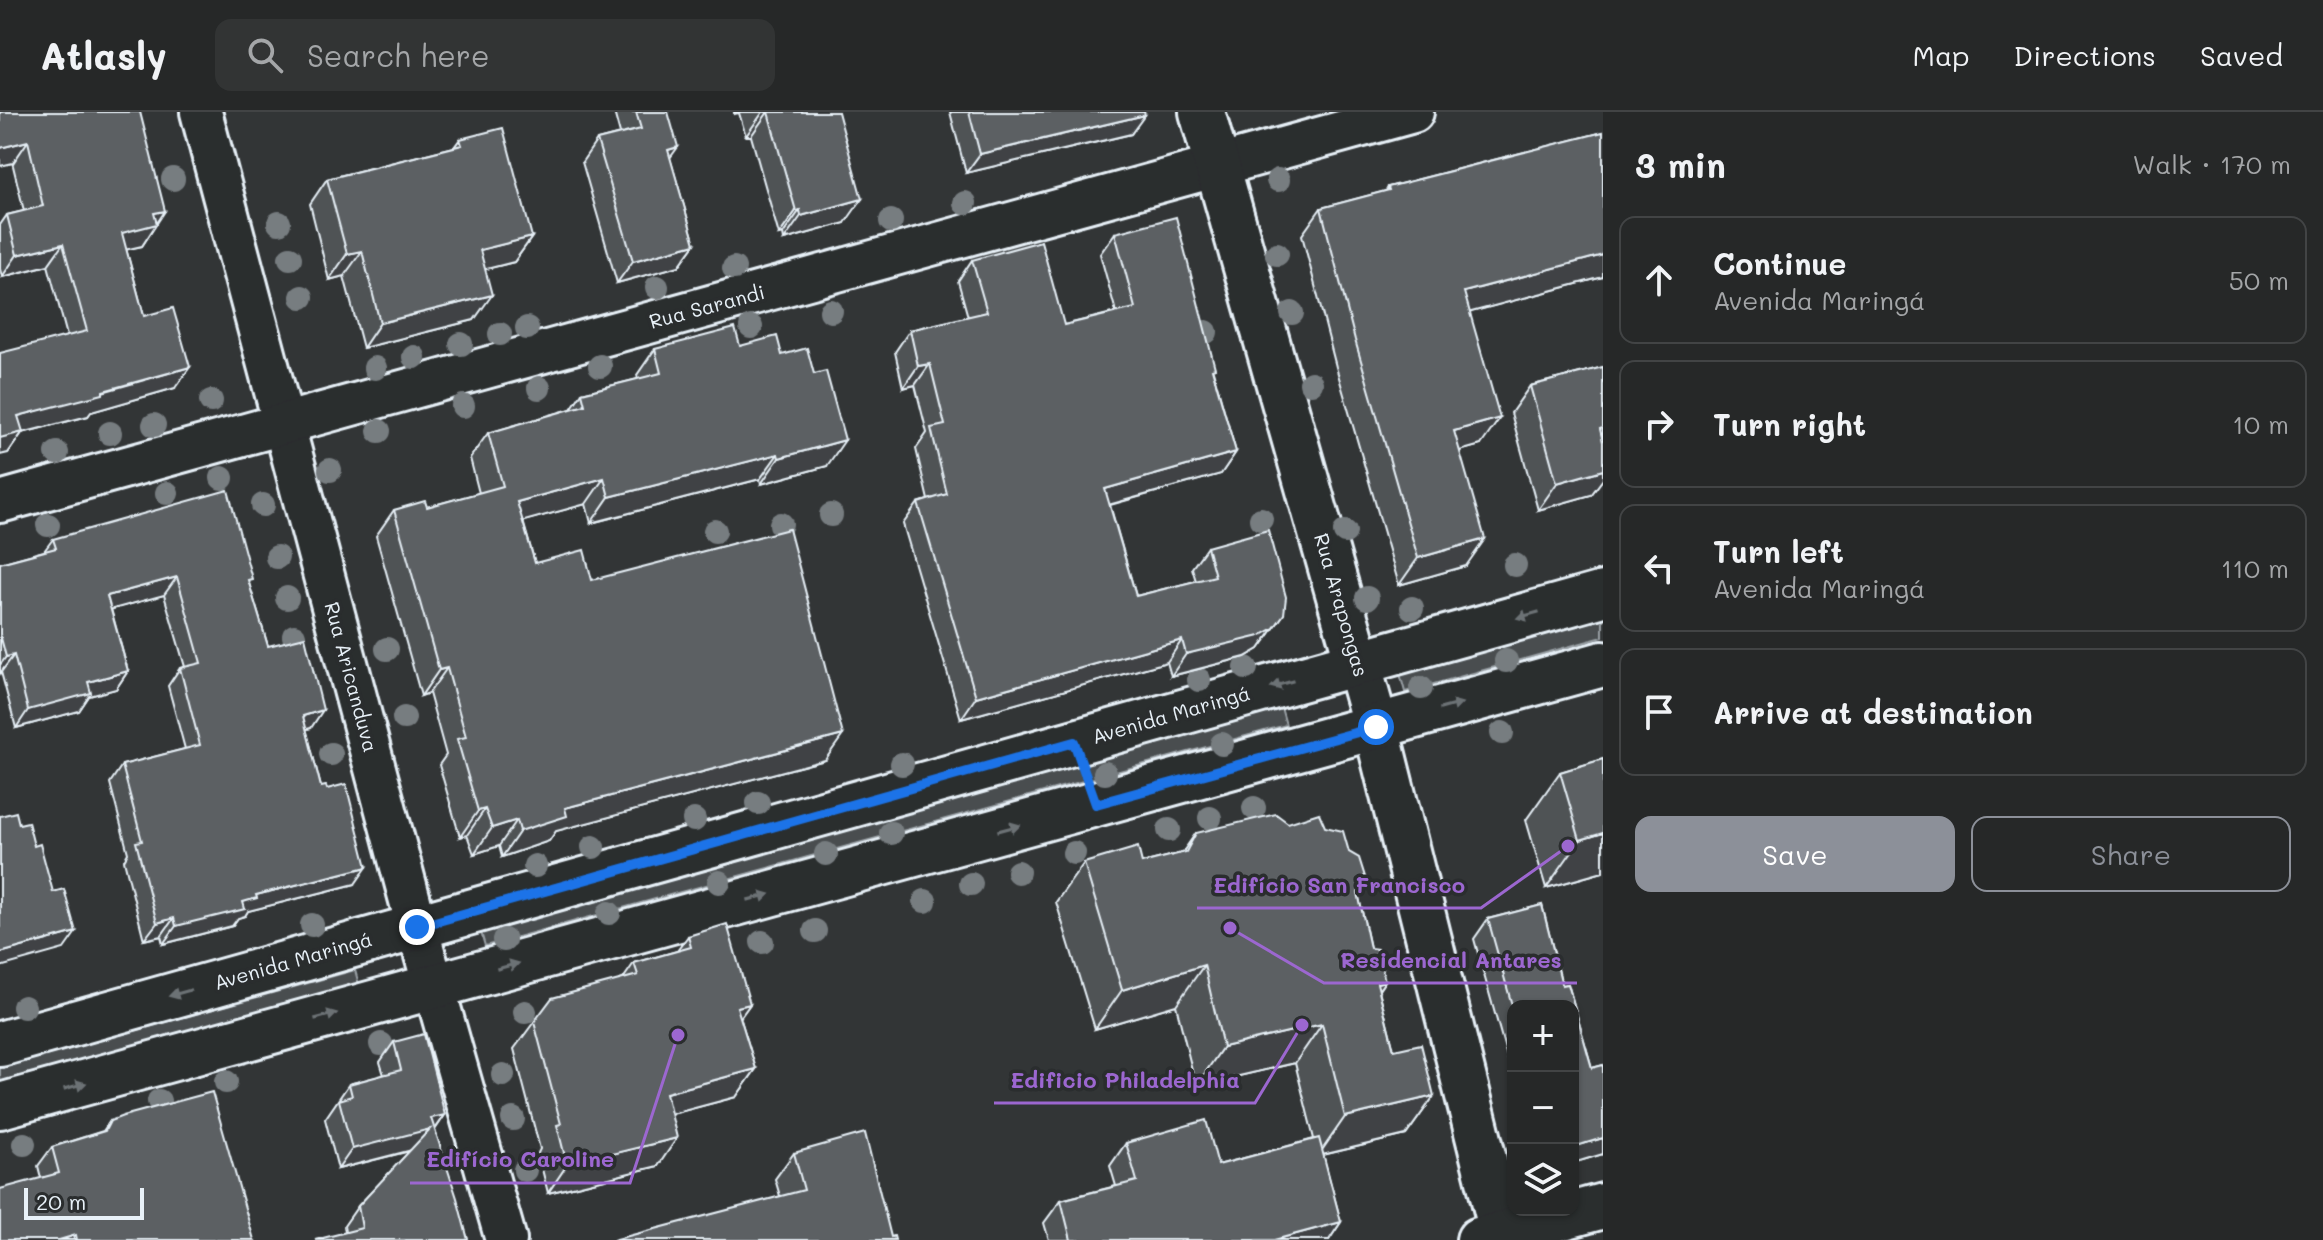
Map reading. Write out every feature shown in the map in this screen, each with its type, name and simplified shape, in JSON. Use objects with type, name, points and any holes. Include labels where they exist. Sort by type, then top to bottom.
[{"type":"street","name":"Rua Aricanduva","points":[[201,112],[433,987],[506,1240]]},
{"type":"street","name":"Rua Arapongas","points":[[1202,112],[1376,727],[1495,1238]]},
{"type":"street","name":"Rua Sarandi","points":[[0,502],[1413,112]]},
{"type":"street","name":"Avenida Maringá","points":[[0,1044],[1603,594]]},
{"type":"street","points":[[0,1106],[1603,664]]},
{"type":"street","points":[[1074,742],[1096,804]]},
{"type":"street","points":[[1495,1238],[1603,1206]]},
{"type":"shaded area","points":[[1603,602],[1603,637],[1405,692],[1396,659]]},
{"type":"shaded area","points":[[1278,697],[1286,725],[485,946],[477,919]]},
{"type":"shaded area","points":[[355,970],[362,996],[0,1096],[0,1068]]},
{"type":"building","points":[[0,112],[140,112],[165,211],[154,213],[157,224],[122,233],[144,316],[173,308],[190,367],[18,416],[23,432],[0,438],[0,353],[87,331],[63,244],[17,255],[7,215],[43,206],[28,141],[0,148]]},
{"type":"building","points":[[636,112],[668,112],[678,147],[668,150],[695,244],[633,261],[597,140],[641,129]]},
{"type":"building","points":[[768,112],[838,112],[862,199],[801,216],[800,210],[796,211]]},
{"type":"building","points":[[969,112],[1144,112],[1145,115],[980,154]]},
{"type":"building","points":[[503,128],[532,237],[480,250],[492,295],[380,323],[362,251],[347,254],[327,179],[462,145],[460,139]]},
{"type":"building","points":[[1603,132],[1603,255],[1464,292],[1500,418],[1454,431],[1485,539],[1418,558],[1355,340],[1321,208],[1389,190],[1388,187]]},
{"type":"building","points":[[1176,217],[1215,368],[1212,369],[1236,452],[1105,489],[1136,596],[1215,576],[1207,547],[1268,530],[1286,597],[1284,614],[1274,628],[1260,636],[1186,654],[1182,640],[976,697],[918,503],[947,494],[931,428],[945,425],[930,364],[918,366],[910,330],[987,312],[972,260],[1041,241],[1064,325],[1135,308],[1115,233]]},
{"type":"building","points":[[735,328],[740,346],[777,336],[782,355],[807,348],[814,374],[826,371],[845,440],[609,497],[604,478],[517,502],[535,563],[584,550],[592,580],[789,529],[843,735],[565,808],[567,816],[520,831],[517,820],[492,828],[485,809],[478,811],[457,739],[466,737],[447,668],[439,670],[394,510],[425,501],[427,507],[503,486],[488,433],[585,405],[582,393],[661,373],[655,349]]},
{"type":"building","points":[[1603,367],[1603,428],[1600,429],[1603,470],[1557,483],[1530,386]]},
{"type":"building","points":[[228,490],[252,579],[248,580],[268,646],[305,637],[323,710],[303,716],[321,787],[326,786],[327,789],[346,784],[367,867],[256,895],[257,898],[243,902],[245,909],[176,926],[174,918],[157,923],[136,842],[142,841],[122,765],[200,745],[180,668],[201,663],[177,577],[107,596],[128,671],[88,682],[91,693],[28,710],[14,655],[6,657],[0,634],[0,563],[56,548],[53,539]]},
{"type":"building","points":[[1603,759],[1603,833],[1580,840],[1560,772]]},
{"type":"building","points":[[16,812],[19,824],[28,822],[34,846],[40,844],[53,892],[64,889],[76,932],[0,953],[0,816]]},
{"type":"building","points":[[1319,813],[1325,827],[1343,831],[1349,852],[1359,858],[1366,880],[1358,893],[1370,948],[1377,949],[1385,981],[1377,983],[1394,1050],[1421,1044],[1434,1096],[1345,1117],[1322,1024],[1223,1047],[1204,965],[1122,990],[1084,863],[1138,847],[1142,863],[1186,852],[1196,833],[1276,814],[1288,823]]},
{"type":"building","points":[[1542,905],[1562,985],[1568,984],[1573,1000],[1510,1000],[1488,919]]},
{"type":"building","points":[[727,924],[750,1004],[737,1007],[756,1069],[666,1093],[677,1138],[567,1165],[557,1125],[561,1124],[534,1022],[552,998],[638,975],[634,963],[691,947],[688,936]]},
{"type":"building","points":[[1579,1022],[1592,1068],[1603,1065],[1603,1138],[1579,1145]]},
{"type":"building","points":[[424,1034],[445,1115],[431,1118],[468,1240],[315,1240],[362,1228],[358,1206],[430,1129],[352,1149],[339,1100],[352,1096],[349,1084],[401,1070],[394,1042]]},
{"type":"building","points":[[212,1092],[254,1240],[77,1240],[76,1235],[59,1240],[0,1240],[0,1189],[59,1173],[52,1147],[105,1131],[110,1121],[123,1116]]},
{"type":"building","points":[[1206,1120],[1218,1165],[1319,1138],[1341,1222],[1274,1240],[1071,1240],[1061,1200],[1137,1181],[1126,1143]]},
{"type":"building","points":[[865,1133],[891,1237],[894,1236],[895,1240],[613,1240],[804,1190],[794,1153]]},
{"type":"place","name":"Edifício San Francisco","points":[[1568,846]]},
{"type":"place","name":"Residencial Antares","points":[[1230,928]]},
{"type":"place","name":"Edificio Philadelphia","points":[[1302,1025]]},
{"type":"place","name":"Edifício Caroline","points":[[678,1035]]},
{"type":"route","points":[[417,927],[1074,742],[1096,804],[1376,727]]}]
